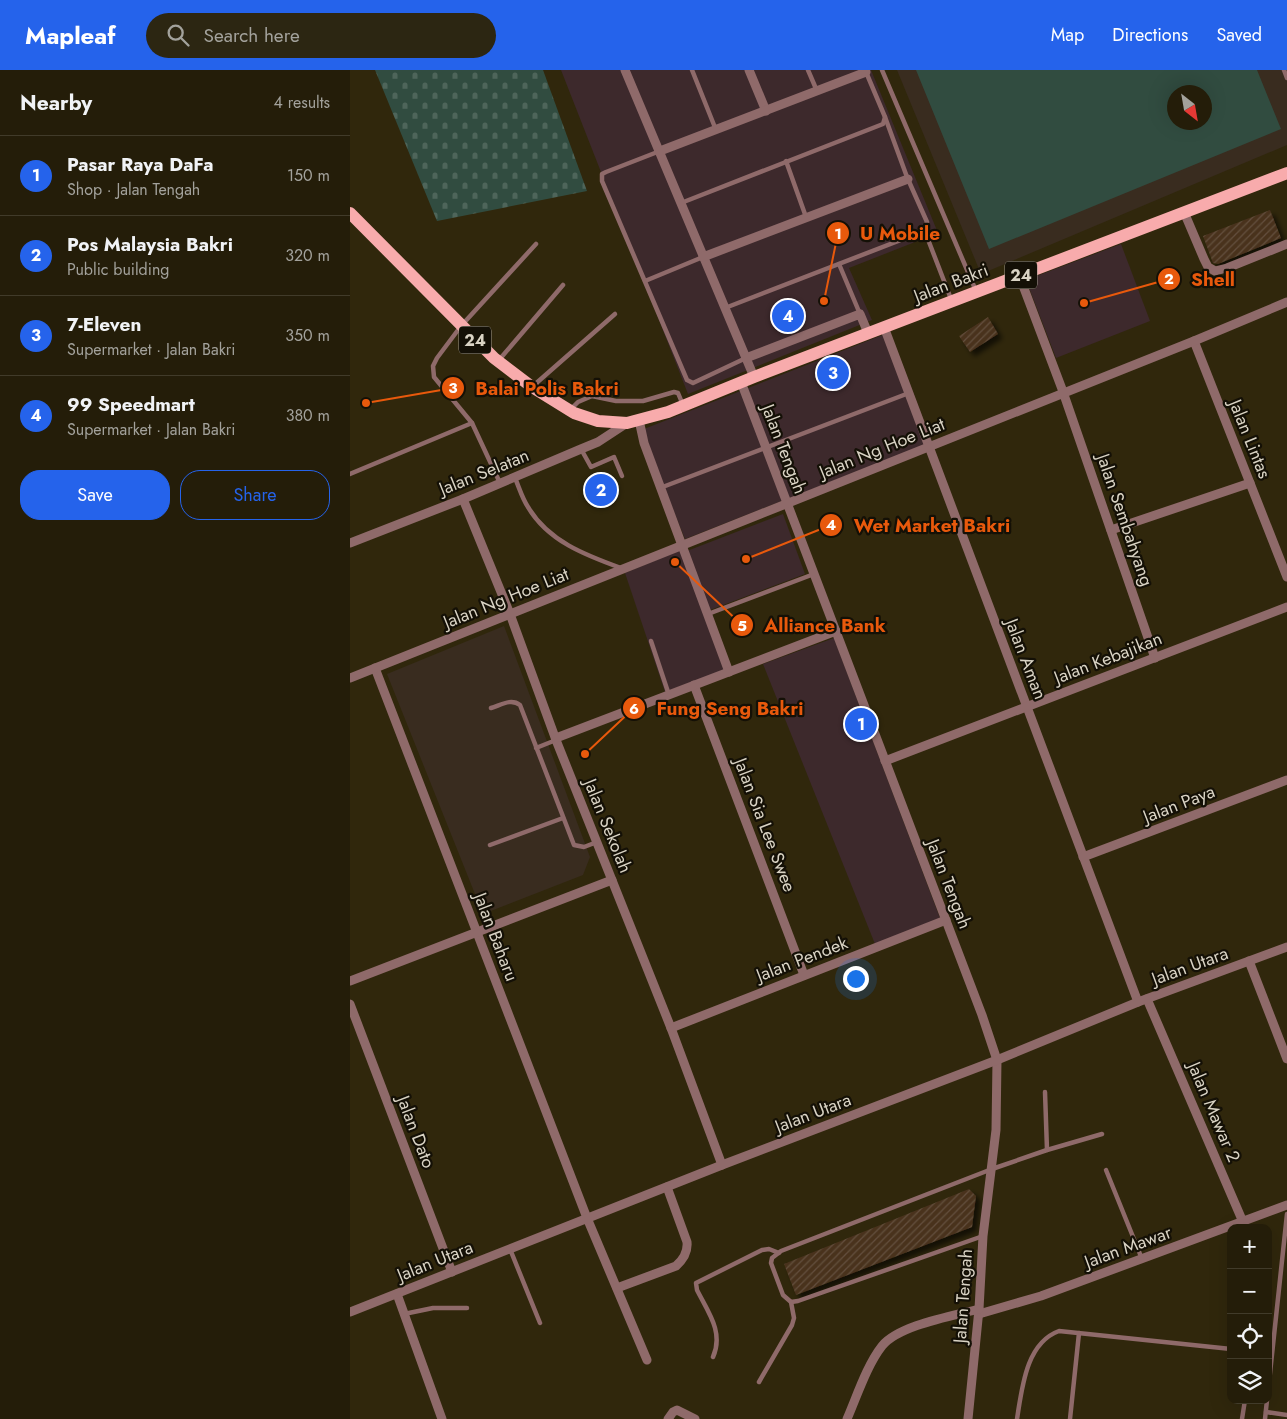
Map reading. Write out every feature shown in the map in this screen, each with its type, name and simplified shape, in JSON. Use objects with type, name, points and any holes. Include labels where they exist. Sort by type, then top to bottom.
[{"type":"main road","name":"Jalan Bakri","points":[[633,422],[684,406],[741,382],[1287,173]]},
{"type":"main road","name":"24","points":[[350,213],[461,326],[498,361],[532,387],[570,411],[598,421],[633,422]]},
{"type":"street","points":[[625,70],[754,377]]},
{"type":"street","points":[[749,70],[766,111]]},
{"type":"street","points":[[660,151],[866,71]]},
{"type":"street","points":[[703,257],[908,179]]},
{"type":"street","points":[[1184,212],[1208,267],[1215,271],[1287,244]]},
{"type":"street","name":"Jalan Sembahyang","points":[[1019,276],[1062,388],[1155,658]]},
{"type":"street","name":"Jalan Ng Hoe Liat","points":[[350,678],[929,447],[1062,388],[1194,341],[1287,302]]},
{"type":"street","points":[[746,358],[860,314],[868,333]]},
{"type":"street","name":"Jalan Aman","points":[[884,327],[1138,1002]]},
{"type":"street","name":"Jalan Lintas","points":[[1194,341],[1287,577]]},
{"type":"street","name":"Jalan Tengah","points":[[741,382],[946,920],[997,1060],[996,1130],[983,1236],[979,1312],[968,1419]]},
{"type":"street","points":[[633,422],[643,438],[729,672]]},
{"type":"street","name":"Jalan Selatan","points":[[350,543],[500,484],[598,442],[633,422]]},
{"type":"street","points":[[1111,530],[1250,483]]},
{"type":"street","name":"Jalan Sekolah","points":[[463,499],[510,614],[556,739],[671,1028],[722,1165]]},
{"type":"street","name":"Jalan Kebajikan","points":[[885,761],[1287,607]]},
{"type":"street","points":[[556,739],[836,631]]},
{"type":"street","name":"Jalan Baharu","points":[[375,668],[587,1218],[647,1360]]},
{"type":"street","name":"Jalan Sia Lee Swee","points":[[694,685],[804,975]]},
{"type":"street","name":"Jalan Paya","points":[[1083,857],[1287,780]]},
{"type":"street","points":[[350,981],[612,880]]},
{"type":"street","name":"Jalan Pendek","points":[[671,1028],[946,920]]},
{"type":"street","name":"Jalan Utara","points":[[350,1312],[722,1165],[997,1060],[1138,1002],[1149,1003],[1287,946]]},
{"type":"street","points":[[1248,961],[1287,1059]]},
{"type":"street","name":"Jalan Mawar 2","points":[[1149,1003],[1243,1222]]},
{"type":"street","name":"Jalan Dato","points":[[350,1004],[452,1272]]},
{"type":"street","points":[[617,1288],[676,1266],[683,1259],[687,1242],[666,1187]]},
{"type":"street","name":"Jalan Mawar","points":[[847,1419],[874,1359],[883,1344],[899,1333],[916,1326],[1041,1296],[1287,1205]]},
{"type":"street","points":[[396,1294],[442,1419]]},
{"type":"street","points":[[668,1419],[677,1410],[695,1419]]},
{"type":"lane","points":[[692,70],[716,130]]},
{"type":"lane","points":[[808,70],[816,91]]},
{"type":"lane","points":[[882,70],[976,292]]},
{"type":"lane","points":[[1284,70],[1287,78]]},
{"type":"lane","points":[[725,308],[924,231],[927,222],[908,179],[866,71]]},
{"type":"lane","points":[[680,203],[879,127],[885,121],[885,117]]},
{"type":"lane","points":[[660,151],[606,172],[602,174],[601,178],[685,377],[689,382],[693,383],[746,358]]},
{"type":"lane","points":[[786,161],[807,218]]},
{"type":"lane","points":[[929,242],[952,301]]},
{"type":"lane","points":[[500,484],[472,423],[434,377],[433,372],[437,358],[461,326],[536,244]]},
{"type":"lane","points":[[644,281],[703,257]]},
{"type":"lane","points":[[839,264],[860,314]]},
{"type":"lane","points":[[498,361],[563,285]]},
{"type":"lane","points":[[532,387],[615,314]]},
{"type":"lane","points":[[570,411],[578,402],[592,396],[616,401],[643,401],[674,392],[678,393],[684,406]]},
{"type":"lane","points":[[660,488],[909,393]]},
{"type":"lane","points":[[350,474],[472,423]]},
{"type":"lane","points":[[581,449],[590,467],[614,457],[622,476]]},
{"type":"lane","points":[[514,478],[527,506],[541,525],[561,542],[623,569]]},
{"type":"lane","points":[[707,614],[814,574]]},
{"type":"lane","points":[[651,641],[669,695]]},
{"type":"lane","points":[[491,708],[511,701],[518,703],[574,845],[584,847],[597,842]]},
{"type":"lane","points":[[536,748],[556,739]]},
{"type":"lane","points":[[490,845],[563,818]]},
{"type":"lane","points":[[1045,1092],[1047,1150]]},
{"type":"lane","points":[[983,1236],[798,1302],[792,1302],[782,1295],[771,1263],[772,1258],[779,1252],[992,1169],[1102,1134]]},
{"type":"lane","points":[[1106,1170],[1142,1259]]},
{"type":"lane","points":[[1272,1359],[1287,1214]]},
{"type":"lane","points":[[510,1249],[540,1323]]},
{"type":"lane","points":[[713,1357],[717,1349],[718,1339],[713,1322],[697,1290],[696,1283],[762,1250],[770,1249],[779,1252]]},
{"type":"lane","points":[[759,1382],[792,1325],[794,1311],[792,1302]]},
{"type":"lane","points":[[404,1314],[432,1308],[467,1308]]},
{"type":"lane","points":[[1018,1419],[1027,1368],[1038,1346],[1052,1334],[1059,1331],[1227,1350]]},
{"type":"lane","points":[[1070,1419],[1079,1333]]},
{"type":"lane","points":[[1242,1419],[1244,1404]]},
{"type":"lane","points":[[1265,1419],[1267,1404]]},
{"type":"lane","points":[[1266,1412],[1287,1415]]},
{"type":"shaded area","points":[[561,70],[871,70],[938,233],[849,268],[872,320],[688,394]]},
{"type":"shaded area","points":[[897,70],[1287,70],[1287,145],[981,274]]},
{"type":"shaded area","points":[[1121,244],[1150,321],[1056,358],[1026,280]]},
{"type":"shaded area","points":[[890,332],[932,442],[685,539],[657,470],[644,429]]},
{"type":"shaded area","points":[[783,514],[805,574],[710,610],[687,551]]},
{"type":"shaded area","points":[[680,550],[724,670],[665,692],[625,573]]},
{"type":"shaded area","points":[[504,626],[590,857],[583,875],[483,914],[387,674]]},
{"type":"shaded area","points":[[834,638],[940,918],[875,944],[763,664]]},
{"type":"green space","points":[[375,70],[543,70],[587,191],[437,221]]},
{"type":"green space","points":[[916,70],[1257,70],[1281,129],[989,249]]},
{"type":"building","points":[[1270,210],[1281,238],[1218,264],[1213,263],[1203,236]]},
{"type":"building","points":[[988,317],[998,334],[970,352],[959,336]]},
{"type":"building","points":[[969,1189],[976,1196],[972,1227],[796,1295],[784,1264]]},
{"type":"place","name":"U Mobile","points":[[824,301]]},
{"type":"place","name":"Shell","points":[[1084,303]]},
{"type":"place","name":"99 Speedmart","points":[[788,316]]},
{"type":"place","name":"7-Eleven","points":[[833,373]]},
{"type":"place","name":"Balai Polis Bakri","points":[[366,403]]},
{"type":"place","name":"Pos Malaysia Bakri","points":[[601,490]]},
{"type":"place","name":"Wet Market Bakri","points":[[746,559]]},
{"type":"place","name":"Alliance Bank","points":[[675,562]]},
{"type":"place","name":"Pasar Raya DaFa","points":[[861,724]]},
{"type":"place","name":"Fung Seng Bakri","points":[[585,754]]}]
